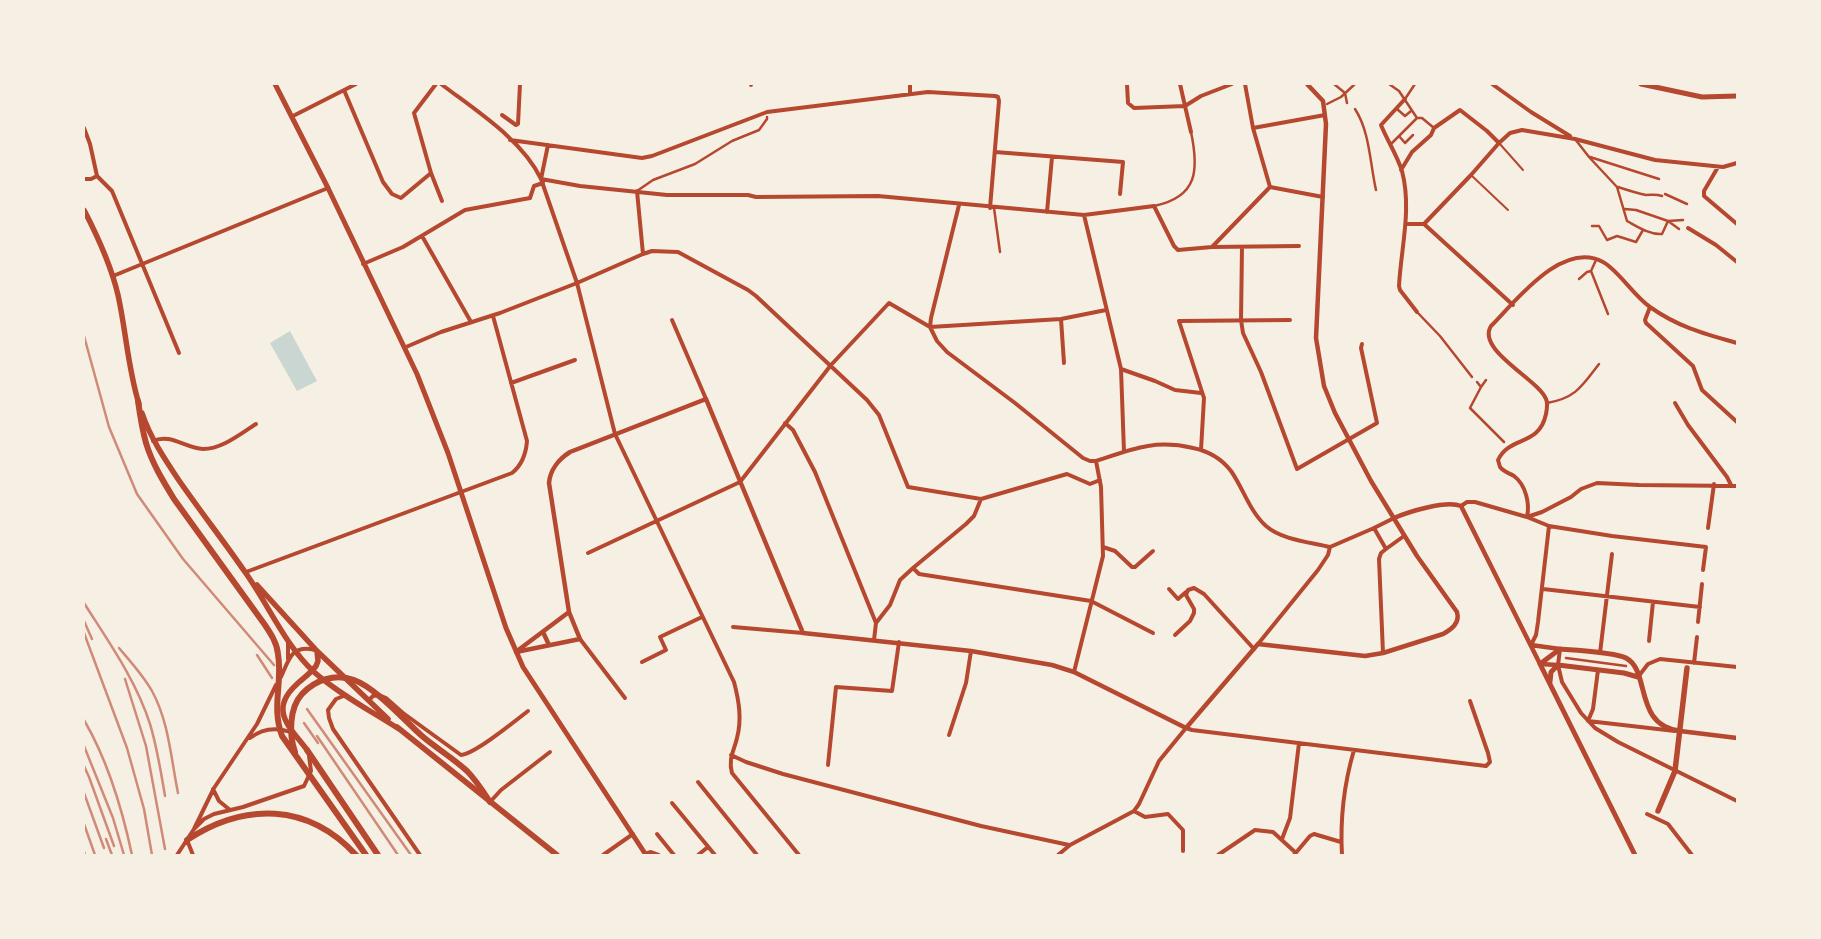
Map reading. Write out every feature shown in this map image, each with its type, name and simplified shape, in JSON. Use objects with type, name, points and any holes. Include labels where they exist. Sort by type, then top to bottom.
[{"type":"highway","points":[[138,400],[146,444],[163,480],[174,499],[272,635],[278,653],[276,706],[278,726],[282,736],[366,855]]},
{"type":"highway","points":[[297,758],[292,725],[295,706],[300,697],[307,689],[324,680],[343,678],[363,685],[467,771],[490,802]]},
{"type":"highway","points":[[308,750],[378,855]]},
{"type":"highway","points":[[187,840],[208,828],[244,816],[287,814],[302,818],[326,830],[356,855]]},
{"type":"main road","points":[[275,84],[406,347],[440,430],[506,628],[516,652],[646,855]]},
{"type":"main road","points":[[1641,84],[1702,97],[1737,96]]},
{"type":"main road","points":[[84,210],[104,251],[112,276],[118,297],[131,372],[138,400],[154,440],[198,508],[246,572],[296,650],[313,670],[346,695],[399,729]]},
{"type":"main road","points":[[246,572],[317,651],[399,729],[557,855]]},
{"type":"main road","points":[[1635,855],[1540,664],[1560,649],[1626,658],[1635,667],[1652,715],[1664,726],[1680,731]]},
{"type":"main road","points":[[308,750],[283,716],[283,704],[294,687],[313,670],[318,661],[317,651]]},
{"type":"main road","points":[[1550,683],[1551,672],[1558,665],[1638,677]]},
{"type":"main road","points":[[1658,811],[1675,770],[1687,668]]},
{"type":"street","points":[[292,116],[356,84]]},
{"type":"street","points":[[436,84],[414,113],[431,172],[442,201]]},
{"type":"street","points":[[441,84],[528,156],[542,181],[577,283],[615,434],[734,682],[739,699],[740,719],[730,767],[736,779],[798,855]]},
{"type":"street","points":[[502,115],[516,125],[518,124],[520,84]]},
{"type":"street","points":[[910,84],[910,94]]},
{"type":"street","points":[[1127,84],[1128,101],[1130,106],[1134,108],[1185,106],[1198,98],[1232,84]]},
{"type":"street","points":[[364,264],[403,247],[465,210],[530,198],[534,186],[542,181],[667,195],[878,196],[959,205],[1084,215],[1154,206],[1171,201],[1183,194],[1190,186],[1195,172],[1191,132],[1180,84]]},
{"type":"street","points":[[1246,84],[1253,128],[1270,187]]},
{"type":"street","points":[[1258,644],[1357,656],[1383,653],[1443,634],[1451,630],[1457,623],[1458,618],[1457,612],[1426,570],[1371,481],[1349,440],[1324,386],[1316,346],[1325,115],[1323,101],[1307,84]]},
{"type":"street","points":[[1334,84],[1345,93],[1347,103]]},
{"type":"street","points":[[1327,104],[1345,93],[1355,84]]},
{"type":"street","points":[[1389,84],[1399,91],[1417,118],[1422,118],[1434,128]]},
{"type":"street","points":[[1415,84],[1405,99],[1381,125],[1402,170],[1406,224],[1399,286],[1416,312],[1440,336],[1472,377]]},
{"type":"street","points":[[1492,84],[1531,112],[1575,138],[1589,157],[1617,187],[1627,221],[1643,230],[1662,234],[1668,221]]},
{"type":"street","points":[[344,90],[383,182],[392,194],[401,198],[431,172]]},
{"type":"street","points":[[510,140],[642,158],[652,156],[767,112],[938,92],[998,97],[992,208],[1000,252]]},
{"type":"street","points":[[1355,109],[1360,118],[1367,143],[1376,190]]},
{"type":"street","points":[[1396,109],[1405,116],[1411,111]]},
{"type":"street","points":[[1402,170],[1412,152],[1431,135],[1434,128],[1460,110],[1481,126],[1498,143]]},
{"type":"street","points":[[1253,128],[1325,115]]},
{"type":"street","points":[[637,191],[653,180],[694,164],[732,140],[759,130],[767,116]]},
{"type":"street","points":[[1390,145],[1417,118]]},
{"type":"street","points":[[84,128],[90,144],[97,176],[112,190],[179,353]]},
{"type":"street","points":[[1424,224],[1498,143],[1510,133],[1522,130],[1575,138],[1655,160],[1718,167],[1737,163]]},
{"type":"street","points":[[1399,136],[1405,143],[1413,135]]},
{"type":"street","points":[[542,181],[548,144]]},
{"type":"street","points":[[995,152],[1123,162],[1120,194]]},
{"type":"street","points":[[1047,212],[1052,157]]},
{"type":"street","points":[[1589,157],[1612,166],[1659,179]]},
{"type":"street","points":[[1718,167],[1704,191],[1704,196],[1737,224]]},
{"type":"street","points":[[84,179],[91,179],[97,176]]},
{"type":"street","points":[[1270,187],[1323,197]]},
{"type":"street","points":[[1212,247],[1270,187]]},
{"type":"street","points":[[1617,187],[1634,193],[1663,195],[1687,204]]},
{"type":"street","points":[[112,276],[328,188]]},
{"type":"street","points":[[637,191],[643,254]]},
{"type":"street","points":[[959,205],[930,327],[937,341],[947,352],[1015,403],[1083,458],[1096,461],[1124,452],[1166,443],[1210,453],[1224,463],[1264,525],[1274,532],[1330,547],[1411,512],[1452,504],[1461,506],[1467,502],[1475,502],[1527,517],[1549,526],[1612,536],[1706,547],[1703,570]]},
{"type":"street","points":[[1154,206],[1176,249],[1299,246]]},
{"type":"street","points":[[1625,209],[1636,210],[1668,221],[1679,229]]},
{"type":"street","points":[[1084,215],[1121,369],[1124,452]]},
{"type":"street","points":[[1668,221],[1683,220]]},
{"type":"street","points":[[1406,224],[1424,224],[1513,305]]},
{"type":"street","points":[[1592,226],[1599,226],[1607,240],[1617,236],[1636,242],[1643,230]]},
{"type":"street","points":[[1688,228],[1716,245],[1737,262]]},
{"type":"street","points":[[422,236],[471,322]]},
{"type":"street","points":[[1242,247],[1243,333],[1264,380],[1297,470],[1377,423],[1361,348],[1362,344]]},
{"type":"street","points":[[406,347],[441,332],[493,316],[577,283],[643,254],[652,251],[678,252],[748,290],[867,400],[880,415],[908,487],[981,499],[1067,474],[1090,484],[1100,480]]},
{"type":"street","points":[[1527,517],[1529,508],[1525,492],[1515,477],[1500,468],[1498,460],[1506,449],[1530,438],[1537,432],[1546,417],[1547,403],[1541,392],[1498,352],[1489,340],[1488,335],[1491,326],[1541,276],[1554,267],[1574,259],[1596,260],[1608,266],[1650,307],[1686,328],[1737,343]]},
{"type":"street","points":[[1579,279],[1591,271],[1596,260]]},
{"type":"street","points":[[1591,271],[1608,314]]},
{"type":"street","points":[[588,552],[740,482],[831,365],[889,304],[930,327],[1061,319],[1106,310]]},
{"type":"street","points":[[1650,307],[1645,320],[1646,323],[1693,366],[1702,390],[1737,422]]},
{"type":"street","points":[[246,572],[512,473],[518,468],[523,459],[528,441],[493,316]]},
{"type":"street","points":[[1061,319],[1064,362]]},
{"type":"street","points":[[672,320],[803,633]]},
{"type":"street","points":[[1201,450],[1204,398],[1179,321],[1290,320]]},
{"type":"street","points":[[511,383],[574,360]]},
{"type":"street","points":[[1547,403],[1571,396],[1581,387],[1599,364]]},
{"type":"street","points":[[1121,369],[1176,390],[1201,393]]},
{"type":"street","points":[[1486,380],[1470,408],[1504,442]]},
{"type":"street","points":[[1477,382],[1481,387]]},
{"type":"street","points":[[625,698],[580,639],[569,612],[550,477],[558,462],[564,456],[706,399]]},
{"type":"street","points":[[1675,403],[1727,477],[1730,485]]},
{"type":"street","points":[[785,422],[793,430],[815,472],[876,623],[874,640]]},
{"type":"street","points":[[154,440],[169,438],[189,447],[211,448],[223,444],[256,424]]},
{"type":"street","points":[[1074,672],[1102,564],[1100,480],[1096,461]]},
{"type":"street","points":[[1527,517],[1542,512],[1571,497],[1581,489],[1597,483],[1639,485],[1714,484],[1737,486]]},
{"type":"street","points":[[1708,528],[1714,484]]},
{"type":"street","points":[[876,623],[890,604],[900,580],[974,516],[981,499]]},
{"type":"street","points":[[1461,506],[1540,664],[1558,665]]},
{"type":"street","points":[[1531,645],[1536,635],[1543,589],[1549,526]]},
{"type":"street","points":[[1374,528],[1386,549]]},
{"type":"street","points":[[1383,653],[1378,560],[1381,553],[1404,536]]},
{"type":"street","points":[[1103,547],[1115,551],[1132,567],[1136,567],[1153,551]]},
{"type":"street","points":[[1058,855],[1070,845],[1134,810],[1159,761],[1318,570],[1328,555],[1330,547]]},
{"type":"street","points":[[1600,653],[1612,554]]},
{"type":"street","points":[[912,568],[919,574],[1091,601],[1153,633]]},
{"type":"street","points":[[1698,622],[1702,584]]},
{"type":"street","points":[[1169,589],[1178,599],[1188,590],[1194,588],[1202,592],[1254,648]]},
{"type":"street","points":[[1543,589],[1700,607]]},
{"type":"street","points":[[1175,635],[1192,618],[1194,609],[1186,597],[1188,590]]},
{"type":"street","points":[[1649,642],[1653,602]]},
{"type":"street","points":[[516,652],[569,612]]},
{"type":"street","points":[[642,662],[666,650],[660,637],[702,617]]},
{"type":"street","points":[[733,627],[898,642],[971,651],[1052,665],[1074,672],[1192,730],[1486,766],[1490,762],[1488,753],[1470,701]]},
{"type":"street","points":[[543,632],[549,645]]},
{"type":"street","points":[[287,637],[289,650],[287,662]]},
{"type":"street","points":[[1694,662],[1697,638]]},
{"type":"street","points":[[516,652],[580,639]]},
{"type":"street","points":[[828,765],[836,687],[892,691],[898,642]]},
{"type":"street","points":[[1531,645],[1560,649],[1558,665],[1562,682],[1588,721],[1600,732],[1737,801]]},
{"type":"street","points":[[246,743],[267,706],[287,662],[296,650],[301,648],[317,651]]},
{"type":"street","points":[[949,735],[966,683],[971,651]]},
{"type":"street","points":[[1566,658],[1626,666]]},
{"type":"street","points":[[1638,677],[1648,664],[1660,659],[1737,667]]},
{"type":"street","points":[[1588,721],[1593,709],[1598,670]]},
{"type":"street","points":[[346,695],[336,699],[328,710],[333,729],[420,855]]},
{"type":"street","points":[[369,700],[372,696],[380,695],[386,698],[461,755],[475,748],[528,711]]},
{"type":"street","points":[[1588,721],[1737,738]]},
{"type":"street","points":[[177,855],[194,829],[213,789],[252,736],[267,730],[286,730],[295,734]]},
{"type":"street","points":[[1282,839],[1290,818],[1299,743]]},
{"type":"street","points":[[194,829],[204,819],[214,814],[304,786],[311,771],[308,750]]},
{"type":"street","points":[[1342,855],[1341,842],[1345,783],[1354,750]]},
{"type":"street","points":[[490,802],[501,790],[550,752]]},
{"type":"street","points":[[731,755],[783,774],[981,826],[1070,845]]},
{"type":"street","points":[[698,782],[757,855]]},
{"type":"street","points":[[213,789],[219,802],[230,810]]},
{"type":"street","points":[[672,803],[715,855]]},
{"type":"street","points":[[1134,810],[1145,817],[1168,814],[1183,830],[1183,851]]},
{"type":"street","points":[[1647,814],[1668,824],[1692,855]]},
{"type":"street","points":[[1218,855],[1255,830],[1273,832],[1295,854],[1310,836],[1314,834],[1341,842]]},
{"type":"street","points":[[603,855],[633,834]]},
{"type":"street","points":[[657,834],[674,855]]},
{"type":"street","points":[[187,840],[193,855]]},
{"type":"street","points":[[698,855],[708,847]]},
{"type":"street","points":[[646,855],[650,852],[659,855]]},
{"type":"lane","points":[[1498,143],[1524,170]]},
{"type":"lane","points":[[1470,175],[1508,210]]},
{"type":"shaded area","points":[[290,331],[317,381],[297,391],[270,343]]},
{"type":"railway","points":[[84,336],[109,427],[137,494],[183,559],[274,665]]},
{"type":"railway","points":[[84,603],[121,661],[144,708],[155,742],[165,796]]},
{"type":"railway","points":[[84,621],[92,639]]},
{"type":"railway","points":[[84,633],[127,748],[144,809],[152,855]]},
{"type":"railway","points":[[119,648],[145,679],[158,703],[169,741],[178,793]]},
{"type":"railway","points":[[257,655],[272,678]]},
{"type":"railway","points":[[125,679],[146,746],[165,849]]},
{"type":"railway","points":[[307,709],[411,855]]},
{"type":"railway","points":[[84,720],[107,768],[124,820],[132,855]]},
{"type":"railway","points":[[304,723],[318,743]]},
{"type":"railway","points":[[317,736],[398,855]]},
{"type":"railway","points":[[84,746],[113,818],[124,855]]},
{"type":"railway","points":[[84,766],[114,846]]},
{"type":"railway","points":[[84,793],[104,848]]},
{"type":"railway","points":[[84,824],[95,855]]},
{"type":"railway","points":[[106,839],[112,855]]}]
